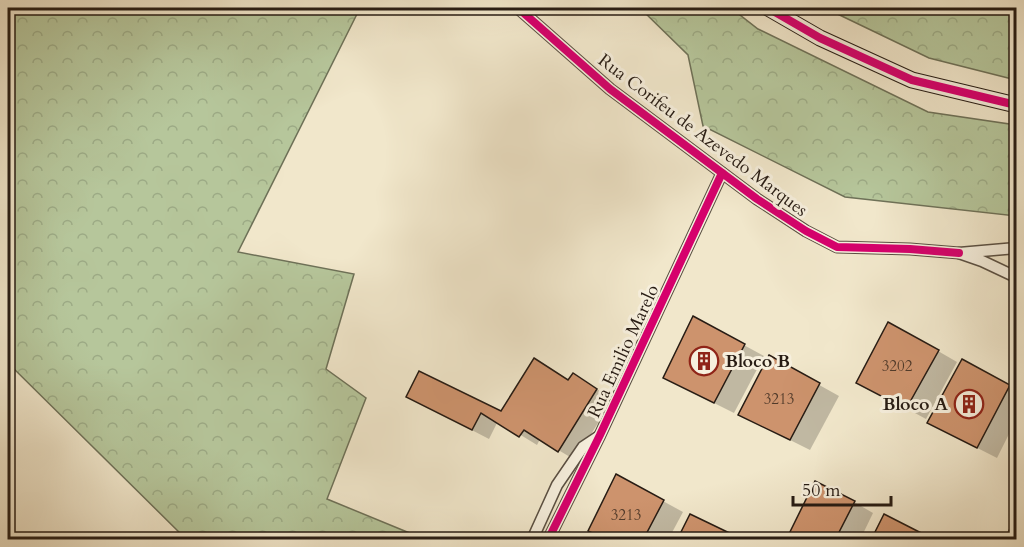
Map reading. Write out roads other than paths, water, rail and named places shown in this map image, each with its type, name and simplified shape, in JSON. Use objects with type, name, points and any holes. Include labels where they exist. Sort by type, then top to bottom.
[{"type":"street","name":"Rua Corifeu de Azevedo Marques","points":[[518,8],[610,88],[722,173],[806,231],[837,247],[910,249],[959,254]]},
{"type":"street","points":[[768,8],[820,39],[912,80],[1017,105]]},
{"type":"street","name":"Rua Emilio Marelo","points":[[547,540],[600,435],[722,173]]},
{"type":"street","points":[[959,254],[1017,248]]},
{"type":"street","points":[[959,254],[982,261],[1017,277]]},
{"type":"street","points":[[1017,258],[1017,272]]},
{"type":"street","points":[[547,540],[533,537],[557,486],[583,447],[600,435]]},
{"type":"street","points":[[557,486],[571,494]]},
{"type":"street","points":[[1011,540],[1017,529]]},
{"type":"place","name":"Bloco B","points":[[704,361]]},
{"type":"place","name":"Bloco A","points":[[969,404]]}]
